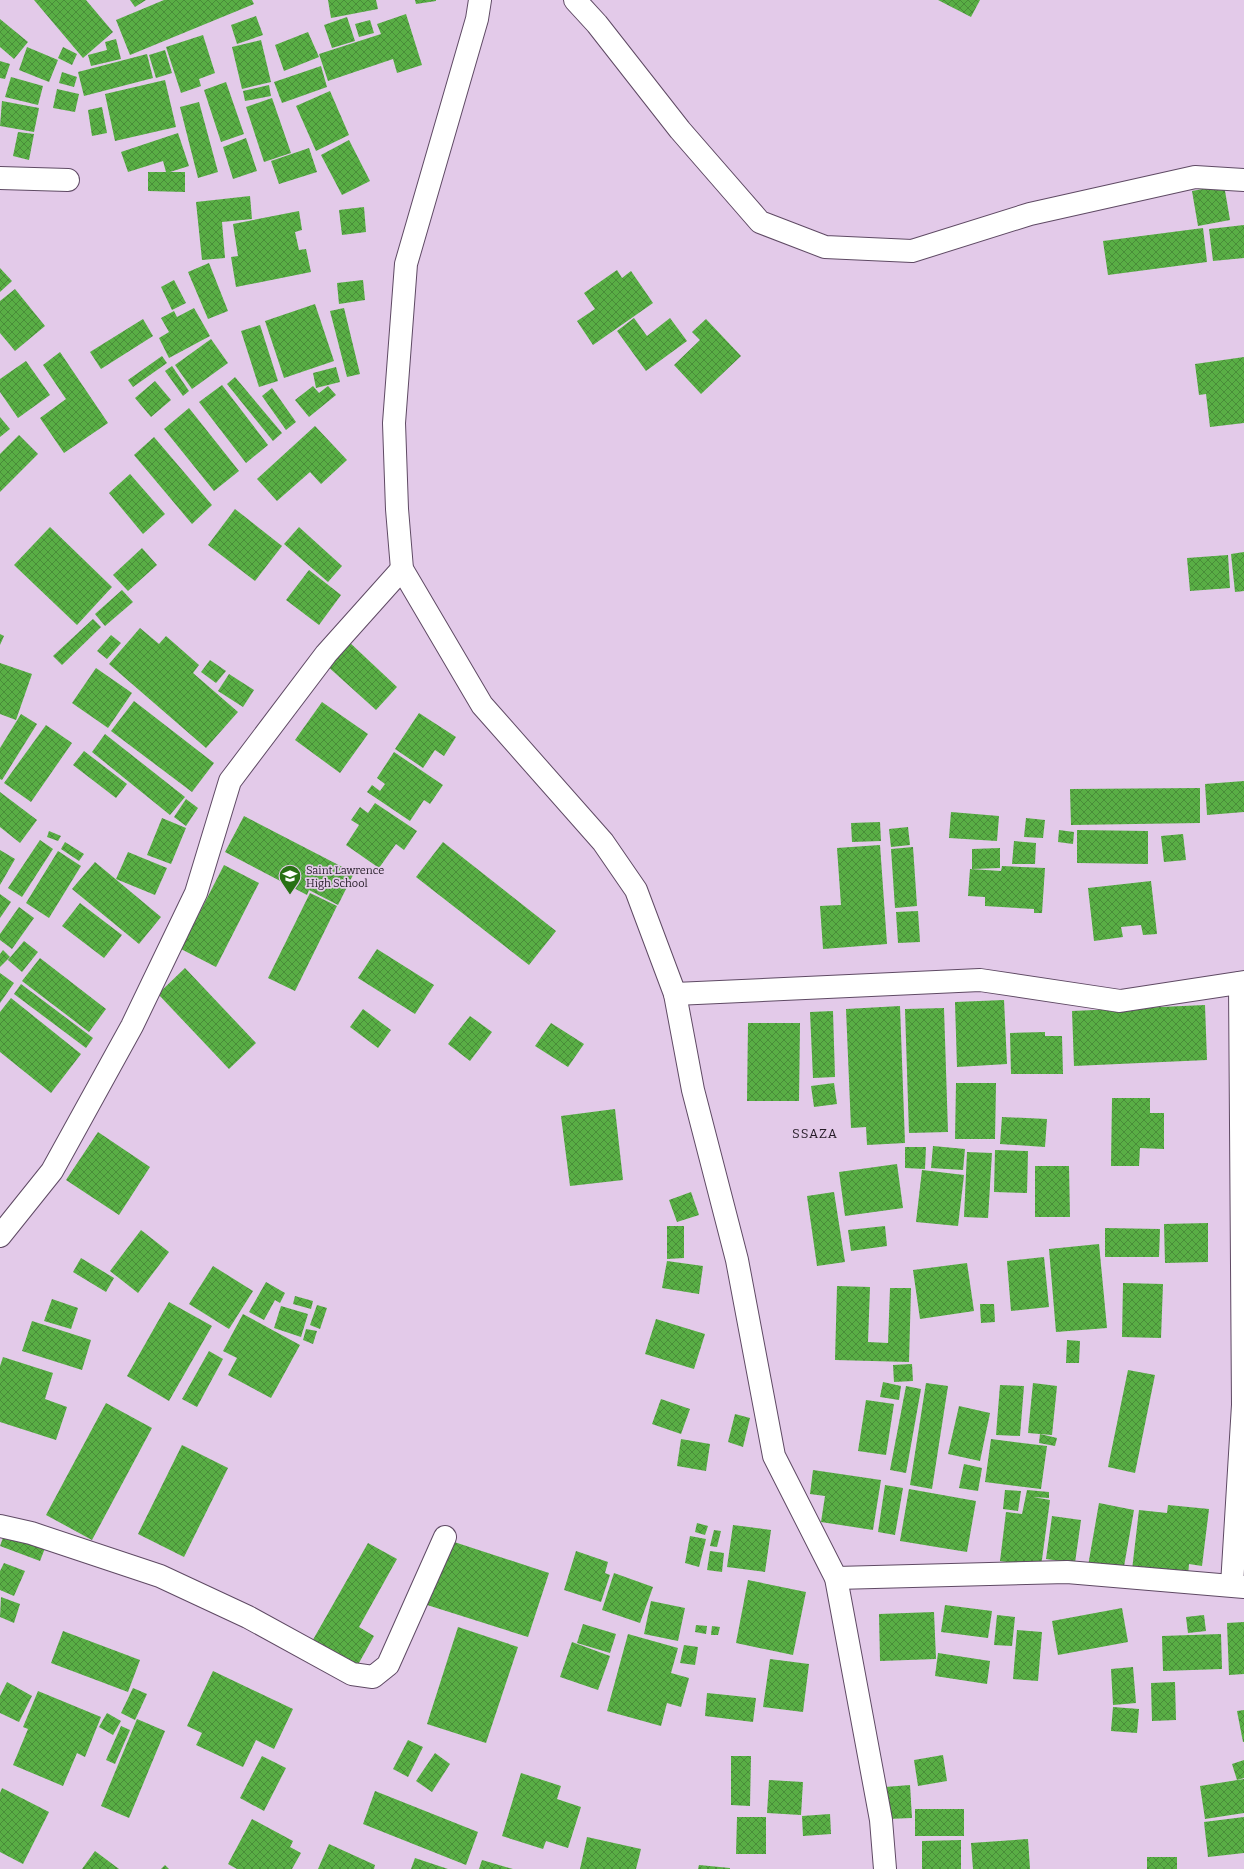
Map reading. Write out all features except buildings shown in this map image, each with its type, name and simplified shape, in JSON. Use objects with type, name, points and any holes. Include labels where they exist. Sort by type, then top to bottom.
[{"type":"street","points":[[480,0],[476,19],[406,264],[394,423],[397,509],[402,569],[482,705],[603,842],[636,890],[675,994],[693,1090],[737,1260],[774,1456],[836,1578],[881,1820],[885,1869]]},
{"type":"street","points":[[575,0],[597,24],[680,130],[760,222],[825,248],[912,251],[1030,214],[1196,177],[1244,180]]},
{"type":"street","points":[[0,178],[68,180]]},
{"type":"street","points":[[0,1236],[52,1171],[132,1026],[196,892],[230,781],[326,654],[402,569]]},
{"type":"street","points":[[675,994],[980,980],[1120,1001],[1242,982],[1243,1405],[1238,1586],[1067,1572],[836,1578]]},
{"type":"street","points":[[0,1526],[31,1533],[160,1576],[248,1617],[352,1674],[373,1677],[388,1664],[445,1537]]},
{"type":"place","name":"Saint Lawrence High School","points":[[290,896]]},
{"type":"district","name":"SSAZA","points":[[815,1133]]}]
